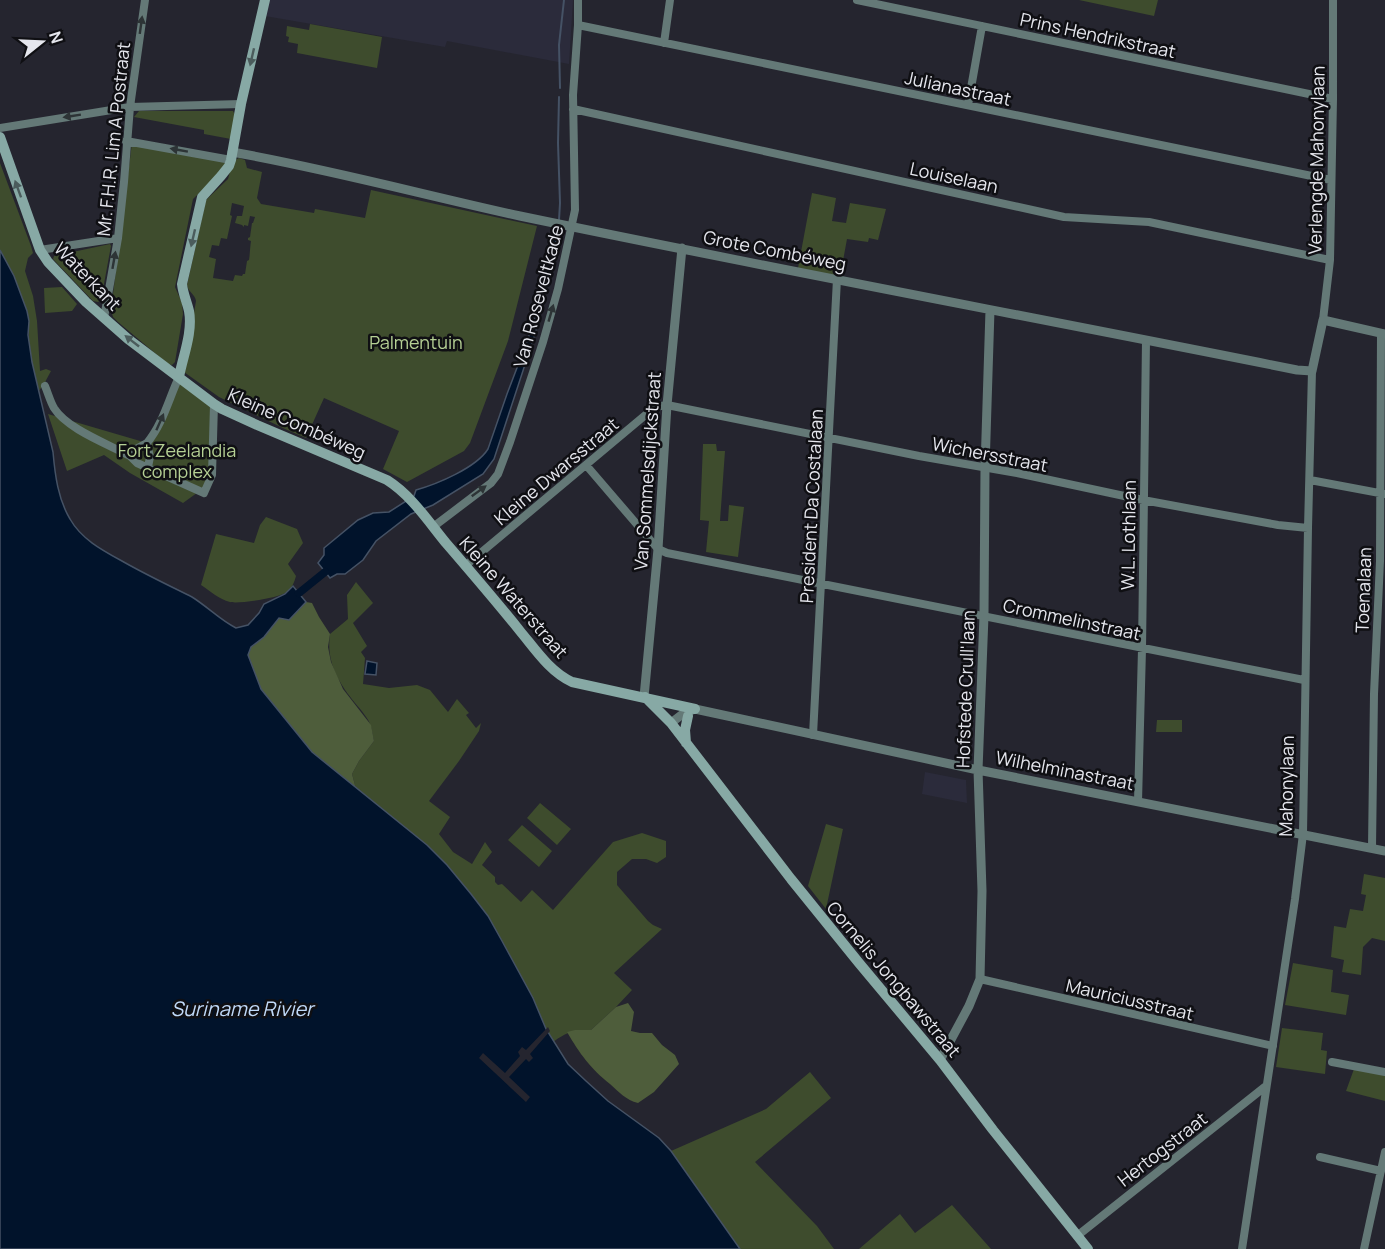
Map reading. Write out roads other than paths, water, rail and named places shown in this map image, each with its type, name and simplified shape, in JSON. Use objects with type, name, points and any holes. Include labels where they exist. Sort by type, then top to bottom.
[{"type":"main road","points":[[179,376],[190,321],[182,284],[202,197],[229,166],[265,0]]},
{"type":"main road","name":"Waterkant","points":[[0,137],[40,250],[86,302],[128,339],[179,376]]},
{"type":"main road","name":"Kleine Combéweg","points":[[179,376],[222,409],[387,480],[405,494]]},
{"type":"main road","name":"Kleine Waterstraat","points":[[405,494],[539,654],[563,678],[645,697],[696,712]]},
{"type":"main road","points":[[645,697],[673,726]]},
{"type":"main road","points":[[686,744],[685,730],[696,712]]},
{"type":"main road","name":"Cornelis Jongbawstraat","points":[[673,726],[824,921],[940,1060],[1088,1249]]},
{"type":"street","name":"Mr. F.H.R. Lim A Postraat","points":[[104,318],[118,238],[126,141],[145,0]]},
{"type":"street","name":"Van Roseveltkade","points":[[433,527],[491,483],[498,474],[558,289],[569,225],[575,210],[573,95],[578,0]]},
{"type":"street","points":[[664,43],[670,0]]},
{"type":"street","name":"Prins Hendrikstraat","points":[[857,0],[1333,99]]},
{"type":"street","name":"Verlengde Mahonylaan","points":[[1323,320],[1329,260],[1333,0]]},
{"type":"street","name":"Julianastraat","points":[[578,25],[1331,180]]},
{"type":"street","points":[[968,105],[982,26]]},
{"type":"street","points":[[0,128],[130,107],[241,104]]},
{"type":"street","name":"Louiselaan","points":[[573,109],[1064,217],[1149,222],[1329,260]]},
{"type":"street","points":[[126,141],[231,156]]},
{"type":"street","name":"Grote Combéweg","points":[[231,156],[837,279],[1297,370],[1312,371]]},
{"type":"street","points":[[40,250],[118,238]]},
{"type":"street","name":"Van Sommelsdijckstraat","points":[[645,697],[682,248]]},
{"type":"street","name":"President Da Costalaan","points":[[813,735],[837,279]]},
{"type":"street","name":"Hofstede Crull'laan","points":[[940,1060],[969,1006],[980,979],[982,891],[978,770],[984,616],[985,468],[990,309]]},
{"type":"street","points":[[1323,320],[1383,333]]},
{"type":"street","name":"Mahonylaan","points":[[1242,1249],[1295,899],[1302,834],[1312,371],[1323,320]]},
{"type":"street","name":"Toenalaan","points":[[1372,848],[1374,694],[1381,627],[1383,333]]},
{"type":"street","name":"W.L. Lothlaan","points":[[1138,802],[1146,340]]},
{"type":"street","points":[[130,456],[136,449],[147,443],[160,422],[179,376]]},
{"type":"street","points":[[45,386],[54,407],[72,426],[130,456],[137,463],[204,493],[212,475],[214,404]]},
{"type":"street","name":"Wichersstraat","points":[[668,405],[1143,500],[1278,525],[1308,528]]},
{"type":"street","name":"Kleine Dwarsstraat","points":[[465,566],[656,407],[668,405]]},
{"type":"street","points":[[147,443],[150,458],[148,467]]},
{"type":"street","points":[[586,465],[658,549]]},
{"type":"street","points":[[1310,480],[1383,494]]},
{"type":"street","name":"Crommelinstraat","points":[[658,549],[667,553],[822,582],[1142,649],[1305,680]]},
{"type":"street","points":[[1374,694],[1385,695]]},
{"type":"street","points":[[673,726],[684,713],[696,712]]},
{"type":"street","name":"Wilhelminastraat","points":[[696,712],[1385,851]]},
{"type":"street","name":"Mauriciusstraat","points":[[980,979],[1273,1046]]},
{"type":"street","points":[[1332,1062],[1385,1072]]},
{"type":"street","name":"Hertogstraat","points":[[1077,1236],[1266,1086]]},
{"type":"street","points":[[1364,1249],[1385,1152]]},
{"type":"street","points":[[1320,1157],[1381,1171]]},
{"type":"water","points":[[554,229],[559,229],[535,334],[494,459],[483,474],[433,505],[411,514],[376,541],[363,560],[345,574],[337,574],[330,578],[318,563],[324,555],[324,548],[358,520],[373,513],[389,512],[414,496],[416,490],[445,479],[475,463],[488,449],[536,315]]},
{"type":"water","name":"Suriname Rivier","points":[[0,250],[14,276],[27,311],[32,362],[53,452],[58,487],[66,511],[75,527],[89,541],[192,597],[236,628],[248,625],[264,604],[285,594],[293,586],[306,602],[289,620],[279,618],[264,637],[251,647],[248,655],[261,689],[312,752],[427,845],[447,865],[488,916],[533,998],[546,1029],[568,1064],[608,1101],[659,1138],[671,1151],[740,1249],[0,1249]]},
{"type":"water","points":[[367,661],[377,663],[376,675],[365,674]]},
{"type":"waterway","points":[[560,88],[559,45],[564,0]]},
{"type":"waterway","points":[[559,97],[559,220]]},
{"type":"waterway","points":[[299,593],[325,572]]},
{"type":"park label","name":"Palmentuin","points":[[416,342]]},
{"type":"park label","name":"Fort Zeelandia complex","points":[[177,460]]}]
